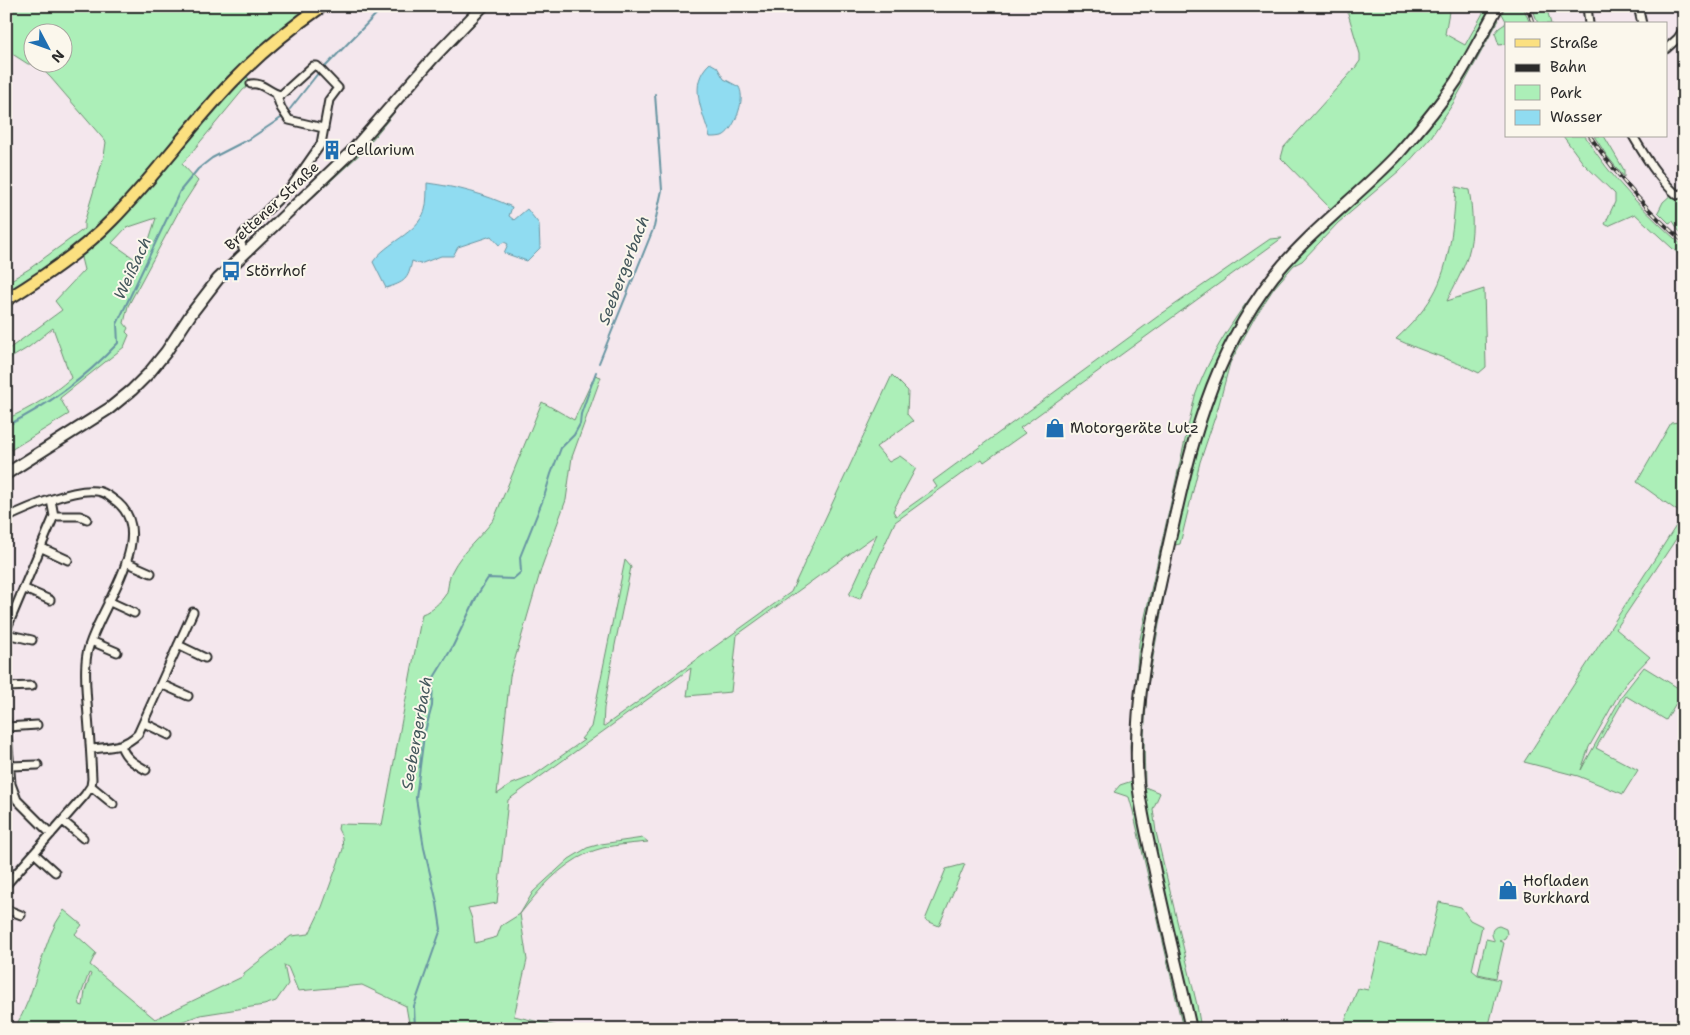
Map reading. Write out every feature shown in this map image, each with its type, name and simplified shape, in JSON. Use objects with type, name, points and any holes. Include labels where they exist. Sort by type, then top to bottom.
[{"type":"main road","points":[[6,300],[39,280],[77,252],[111,222],[146,184],[231,83],[296,24],[322,6]]},
{"type":"main road","name":"Brettener Straße","points":[[6,474],[110,408],[150,373],[205,294],[245,252],[351,152],[433,58],[483,6]]},
{"type":"main road","points":[[1191,1029],[1147,835],[1138,784],[1137,732],[1158,590],[1196,428],[1210,388],[1228,349],[1253,306],[1274,276],[1294,254],[1398,154],[1455,82],[1498,6]]},
{"type":"street","points":[[1587,6],[1589,22]]},
{"type":"street","points":[[1638,6],[1642,22]]},
{"type":"street","points":[[1668,47],[1684,29]]},
{"type":"street","points":[[245,252],[241,244],[243,234],[291,187],[321,144],[329,100],[338,88],[317,66],[313,66],[281,95],[262,85],[251,84]]},
{"type":"street","points":[[276,94],[281,108],[289,120],[323,128]]},
{"type":"street","points":[[1634,138],[1653,169],[1665,184],[1678,195],[1684,193]]},
{"type":"street","points":[[6,518],[25,509],[73,493],[85,490],[98,491],[117,502],[126,512],[131,522],[132,534],[131,546],[126,562],[87,654],[85,672],[91,786],[34,853],[9,875],[6,885]]},
{"type":"street","points":[[32,640],[6,632],[54,516],[51,500]]},
{"type":"street","points":[[54,516],[80,516],[88,519]]},
{"type":"street","points":[[42,548],[68,560]]},
{"type":"street","points":[[126,562],[151,573]]},
{"type":"street","points":[[24,589],[50,600]]},
{"type":"street","points":[[108,602],[134,613]]},
{"type":"street","points":[[90,750],[121,746],[132,740],[144,723],[193,612]]},
{"type":"street","points":[[91,641],[117,652]]},
{"type":"street","points":[[178,645],[205,658]]},
{"type":"street","points":[[161,684],[188,696]]},
{"type":"street","points":[[6,686],[32,686]]},
{"type":"street","points":[[144,723],[169,735]]},
{"type":"street","points":[[36,725],[7,724],[11,784],[17,800],[51,834]]},
{"type":"street","points":[[121,746],[130,760],[146,770]]},
{"type":"street","points":[[10,766],[38,764]]},
{"type":"street","points":[[91,786],[112,804]]},
{"type":"street","points":[[63,821],[83,838]]},
{"type":"street","points":[[34,853],[55,872]]},
{"type":"street","points":[[6,909],[21,915]]},
{"type":"green space","points":[[6,6],[322,6],[246,74],[251,84],[243,90],[182,164],[198,181],[180,209],[128,306],[124,323],[128,328],[126,332],[129,335],[124,347],[60,398],[69,414],[6,453],[6,419],[40,401],[71,378],[53,328],[29,347],[6,361],[6,351],[62,310],[55,301],[84,270],[80,254],[114,225],[174,157],[75,248],[6,296],[6,283],[29,269],[84,229],[106,142],[45,72],[72,72],[72,22],[22,22],[22,60],[6,50]],"holes":[[[156,218],[148,243],[135,259],[112,243],[126,228]]]},
{"type":"green space","points":[[488,6],[494,6],[422,79],[361,153],[245,260]]},
{"type":"green space","points":[[1382,6],[1450,6],[1445,34],[1465,45],[1487,6],[1493,6],[1447,89],[1389,160],[1332,210],[1281,158],[1284,147],[1360,61],[1360,54],[1347,10]]},
{"type":"green space","points":[[1502,6],[1523,6],[1529,22],[1506,22],[1500,10]]},
{"type":"green space","points":[[1532,6],[1546,6],[1550,22],[1537,22]]},
{"type":"green space","points":[[1497,18],[1499,20],[1454,102],[1431,137],[1406,165],[1338,223],[1302,261],[1294,265],[1274,288],[1255,317],[1230,363],[1218,408],[1200,462],[1180,544],[1175,545],[1170,564],[1147,690],[1144,737],[1145,787],[1160,793],[1153,809],[1156,832],[1201,1029],[1183,1029],[1129,797],[1114,792],[1120,785],[1132,781],[1130,746],[1139,643],[1195,396],[1212,356],[1234,320],[1288,252],[1288,256],[1251,304],[1239,323],[1241,326],[1227,351],[1197,428],[1176,509],[1150,633],[1142,682],[1137,737],[1138,784],[1141,785],[1141,716],[1152,633],[1190,464],[1211,395],[1225,362],[1241,331],[1276,280],[1310,242],[1404,153],[1430,122],[1494,19]]},
{"type":"green space","points":[[1505,24],[1505,44],[1499,45],[1495,33]]},
{"type":"green space","points":[[1564,138],[1586,138],[1606,167],[1630,195],[1684,247],[1684,259],[1635,214],[1608,226],[1605,224],[1615,202],[1615,194],[1583,163]]},
{"type":"green space","points":[[1595,138],[1605,138],[1624,170],[1624,177]]},
{"type":"green space","points":[[1456,187],[1469,190],[1472,231],[1466,261],[1447,301],[1484,289],[1486,367],[1479,373],[1396,339],[1421,313],[1439,283],[1450,243]]},
{"type":"green space","points":[[1673,193],[1679,199],[1684,197],[1684,236],[1673,221],[1669,223],[1658,212],[1663,202]]},
{"type":"green space","points":[[1282,238],[1020,428],[1025,433],[984,462],[982,459],[895,522],[860,599],[849,595],[877,534],[737,635],[731,692],[687,696],[691,668],[508,800],[497,903],[468,908],[472,919],[475,943],[497,937],[501,926],[520,914],[527,960],[514,1016],[556,1026],[555,1029],[410,1029],[406,1006],[362,985],[298,991],[288,967],[284,965],[288,984],[276,1001],[264,1005],[200,1015],[161,1029],[14,1029],[29,999],[49,937],[64,910],[82,925],[75,934],[96,953],[90,965],[155,1019],[244,976],[244,973],[291,936],[309,934],[322,907],[343,849],[342,837],[338,829],[339,824],[382,825],[422,614],[439,603],[444,597],[456,564],[494,519],[542,402],[574,420],[595,375],[601,377],[572,457],[566,500],[542,566],[510,676],[497,794],[512,784],[533,776],[584,740],[581,739],[591,727],[625,560],[631,567],[615,645],[604,708],[603,727],[791,592],[892,375],[908,391],[907,414],[913,421],[876,447],[889,462],[900,456],[916,468],[893,511],[896,516],[937,487],[933,481],[1157,317],[1270,239]],"holes":[[[89,973],[91,974],[85,991],[83,1006],[80,1005],[79,1000]]]},
{"type":"green space","points":[[1684,404],[1684,527],[1616,629],[1650,657],[1628,680],[1620,692],[1589,747],[1581,770],[1623,694],[1644,667],[1683,691],[1666,720],[1626,696],[1596,748],[1638,770],[1623,794],[1578,776],[1524,762],[1683,515],[1637,482],[1671,423],[1679,422]]},
{"type":"green space","points":[[643,838],[648,842],[602,848],[578,858],[550,879],[520,914],[533,892],[569,859],[587,848]]},
{"type":"green space","points":[[965,864],[939,926],[925,920],[946,869]]},
{"type":"green space","points":[[1439,902],[1461,907],[1470,920],[1482,926],[1472,970],[1478,975],[1500,980],[1488,1029],[1342,1029],[1358,988],[1368,990],[1380,943],[1426,956]]},
{"type":"green space","points":[[1499,926],[1506,929],[1507,934],[1505,938],[1499,941],[1504,943],[1496,978],[1478,974],[1486,939],[1495,941],[1492,932],[1494,928]]},
{"type":"water","points":[[710,63],[717,67],[724,79],[739,87],[741,93],[740,105],[733,124],[726,133],[718,137],[710,137],[701,108],[698,89],[703,71]]},
{"type":"water","points":[[427,183],[471,192],[502,202],[512,207],[509,216],[514,220],[527,209],[539,224],[540,248],[527,261],[504,253],[508,244],[504,242],[499,245],[491,236],[458,247],[453,256],[441,256],[420,264],[412,261],[405,279],[398,284],[386,288],[373,262],[385,249],[408,232],[421,218],[426,207]]},
{"type":"waterway","name":"Weißach","points":[[323,69],[384,6]]},
{"type":"waterway","name":"Weißach","points":[[290,109],[319,72]]},
{"type":"waterway","name":"Seebergerbach","points":[[599,363],[654,227],[662,190],[655,94]]},
{"type":"waterway","name":"Weißach","points":[[6,426],[66,390],[93,368],[118,343],[117,324],[180,191],[198,169],[212,158],[251,138],[281,118]]},
{"type":"waterway","name":"Seebergerbach","points":[[415,1029],[414,1006],[441,929],[424,848],[416,798],[424,735],[432,706],[433,679],[452,648],[478,594],[488,578],[513,579],[521,572],[520,557],[551,474],[561,448],[574,435],[580,424],[581,414],[596,372]]},
{"type":"railway","points":[[1527,6],[1532,22]]},
{"type":"railway","points":[[1591,138],[1634,193],[1684,242]]},
{"type":"place","name":"Cellarium","points":[[332,150]]},
{"type":"place","name":"Störrhof","points":[[231,271]]},
{"type":"place","name":"Motorgeräte Lutz","points":[[1055,428]]},
{"type":"place","name":"Hofladen Burkhard","points":[[1508,890]]}]
